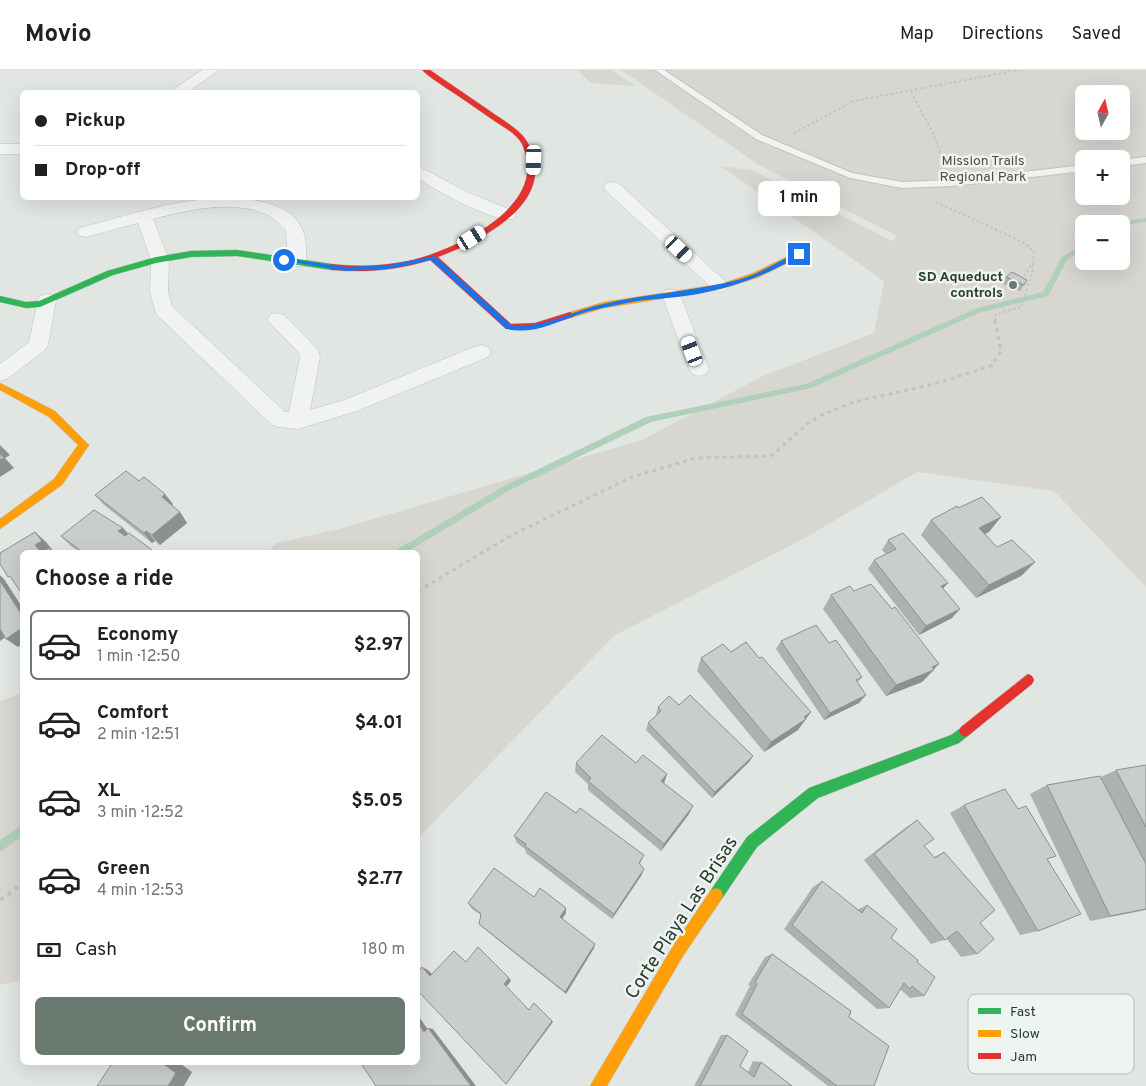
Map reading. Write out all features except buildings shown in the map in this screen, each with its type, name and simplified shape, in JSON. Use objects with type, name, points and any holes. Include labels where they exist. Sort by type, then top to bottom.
[{"type":"street","points":[[182,90],[212,70]]},
{"type":"street","points":[[0,298],[27,305],[47,300],[110,273],[160,260],[207,252],[345,269],[388,267],[433,258],[455,248],[507,215],[525,197],[534,177],[534,160],[528,146],[518,134],[426,70]]},
{"type":"street","points":[[0,149],[20,148]]},
{"type":"street","points":[[420,173],[428,179],[472,202],[507,215]]},
{"type":"street","points":[[612,187],[720,286]]},
{"type":"street","points":[[86,232],[198,204],[223,201],[270,208],[283,216],[295,230],[297,262]]},
{"type":"street","points":[[144,218],[160,260],[159,292],[163,309],[279,419],[298,421],[350,406],[481,352]]},
{"type":"street","points":[[433,258],[509,327],[535,328],[578,312],[623,301],[720,286],[765,273],[799,254]]},
{"type":"street","points":[[671,295],[699,369]]},
{"type":"street","points":[[0,374],[38,345],[47,300]]},
{"type":"street","points":[[277,320],[308,350],[310,358],[298,421]]},
{"type":"street","points":[[0,386],[52,414],[84,445],[58,482],[27,507],[0,525]]},
{"type":"street","name":"Corte Playa Las Brisas","points":[[598,1086],[678,951],[752,842],[814,793],[955,739],[1028,680]]},
{"type":"lane","points":[[659,70],[759,137],[850,175],[902,185],[952,182],[1075,169]]},
{"type":"lane","points":[[1130,162],[1146,160]]},
{"type":"path","points":[[759,137],[787,136],[796,133],[812,126],[840,106],[854,101],[910,92],[941,83],[1019,70]]},
{"type":"path","points":[[910,92],[931,129],[952,182]]},
{"type":"path","points":[[420,590],[510,536],[632,477],[696,458],[771,456],[806,425],[822,415],[854,402],[934,384],[990,366],[1001,351],[995,325],[996,314],[1006,309],[1021,307],[1032,274],[1034,252],[1024,243],[902,185]]},
{"type":"path","points":[[1022,278],[1033,263]]},
{"type":"path","points":[[0,900],[20,885]]},
{"type":"green space","points":[[577,70],[612,70],[635,86],[591,83]]},
{"type":"green space","name":"Mission Trails Regional Park","points":[[621,70],[1146,70],[1146,587],[1054,491],[917,472],[805,538],[615,635],[420,836],[420,550],[270,550],[277,543],[339,529],[642,440],[763,376],[874,333],[884,281],[720,166],[752,170],[892,241],[897,236],[759,165]]},
{"type":"green space","points":[[20,694],[20,980],[0,985],[0,701]]},
{"type":"waterway","points":[[1130,222],[1146,220]]},
{"type":"waterway","points":[[404,550],[507,488],[649,419],[808,386],[979,310],[1046,294],[1064,259],[1075,251]]},
{"type":"waterway","points":[[0,847],[20,832]]},
{"type":"traffic: fast","points":[[0,299],[26,305],[40,304],[110,273],[156,260],[191,254],[237,253],[332,267]]},
{"type":"traffic: fast","points":[[716,895],[752,842],[814,793],[955,739],[965,731]]},
{"type":"traffic: slow","points":[[570,315],[604,305],[722,286],[756,275],[799,254]]},
{"type":"traffic: slow","points":[[0,386],[52,414],[84,445],[58,482],[0,525]]},
{"type":"traffic: slow","points":[[598,1086],[678,951],[716,895]]},
{"type":"traffic: jam","points":[[332,267],[382,268],[429,258],[474,238],[495,224],[514,208],[527,191],[532,171],[528,151],[521,138],[425,70]]},
{"type":"traffic: jam","points":[[433,258],[509,327],[535,326],[570,315]]},
{"type":"traffic: jam","points":[[965,731],[1028,680]]},
{"type":"place","name":"SD Aqueduct controls","points":[[1013,285]]},
{"type":"route","points":[[284,260],[345,269],[388,267],[433,258],[509,327],[523,329],[535,328],[578,312],[623,301],[697,292],[743,281],[765,273],[799,254]]}]
